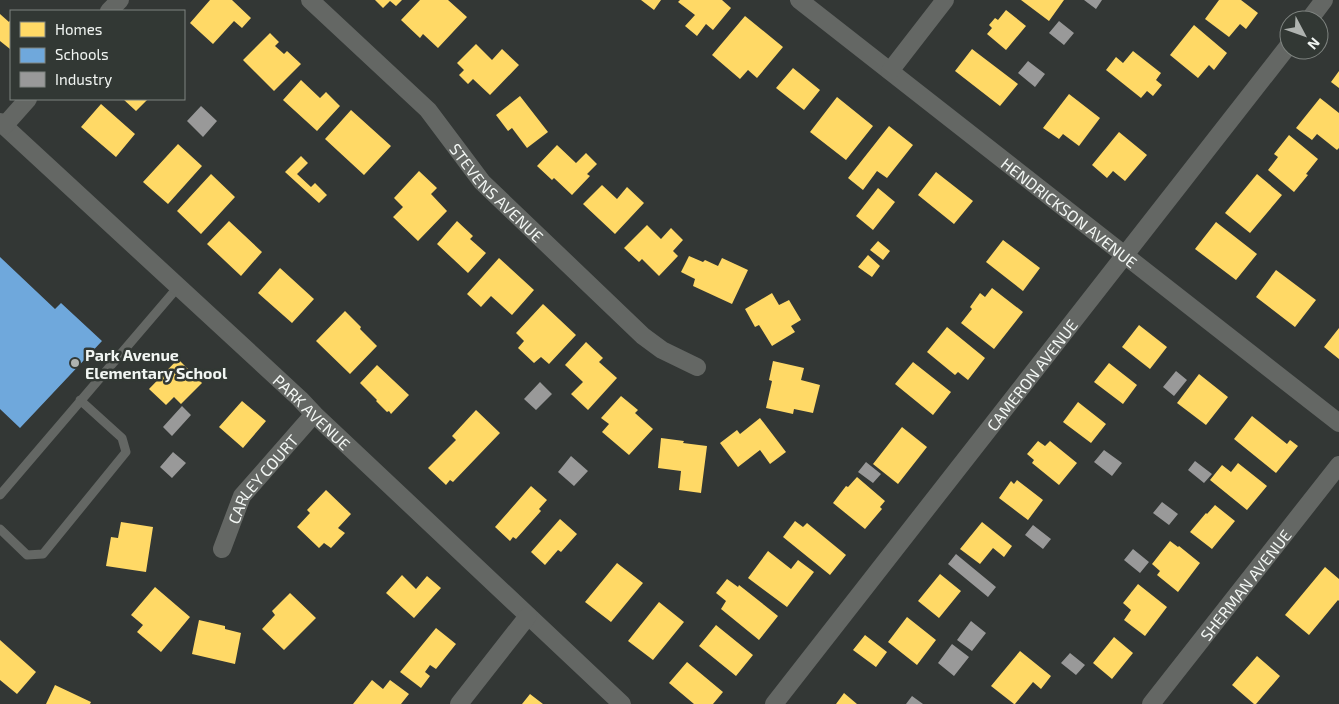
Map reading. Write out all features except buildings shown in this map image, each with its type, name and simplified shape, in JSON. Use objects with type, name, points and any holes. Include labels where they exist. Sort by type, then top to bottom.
[{"type":"street","points":[[110,10],[120,0]]},
{"type":"street","name":"STEVENS AVENUE","points":[[310,0],[428,110],[482,182],[644,336],[662,350],[697,367]]},
{"type":"street","name":"HENDRICKSON AVENUE","points":[[799,0],[1339,423]]},
{"type":"street","points":[[890,71],[945,0]]},
{"type":"street","name":"CAMERON AVENUE","points":[[774,704],[1279,58]]},
{"type":"street","points":[[2,124],[27,100]]},
{"type":"street","name":"PARK AVENUE","points":[[2,124],[300,399],[622,704]]},
{"type":"street","name":"CARLEY COURT","points":[[222,549],[242,496],[314,414]]},
{"type":"street","name":"SHERMAN AVENUE","points":[[1151,704],[1339,466]]},
{"type":"street","points":[[458,704],[528,616]]},
{"type":"lane","points":[[0,495],[178,287]]},
{"type":"lane","points":[[0,529],[27,554],[43,554],[126,452],[122,438],[80,400]]},
{"type":"place","name":"Park Avenue Elementary School","points":[[75,363]]}]
